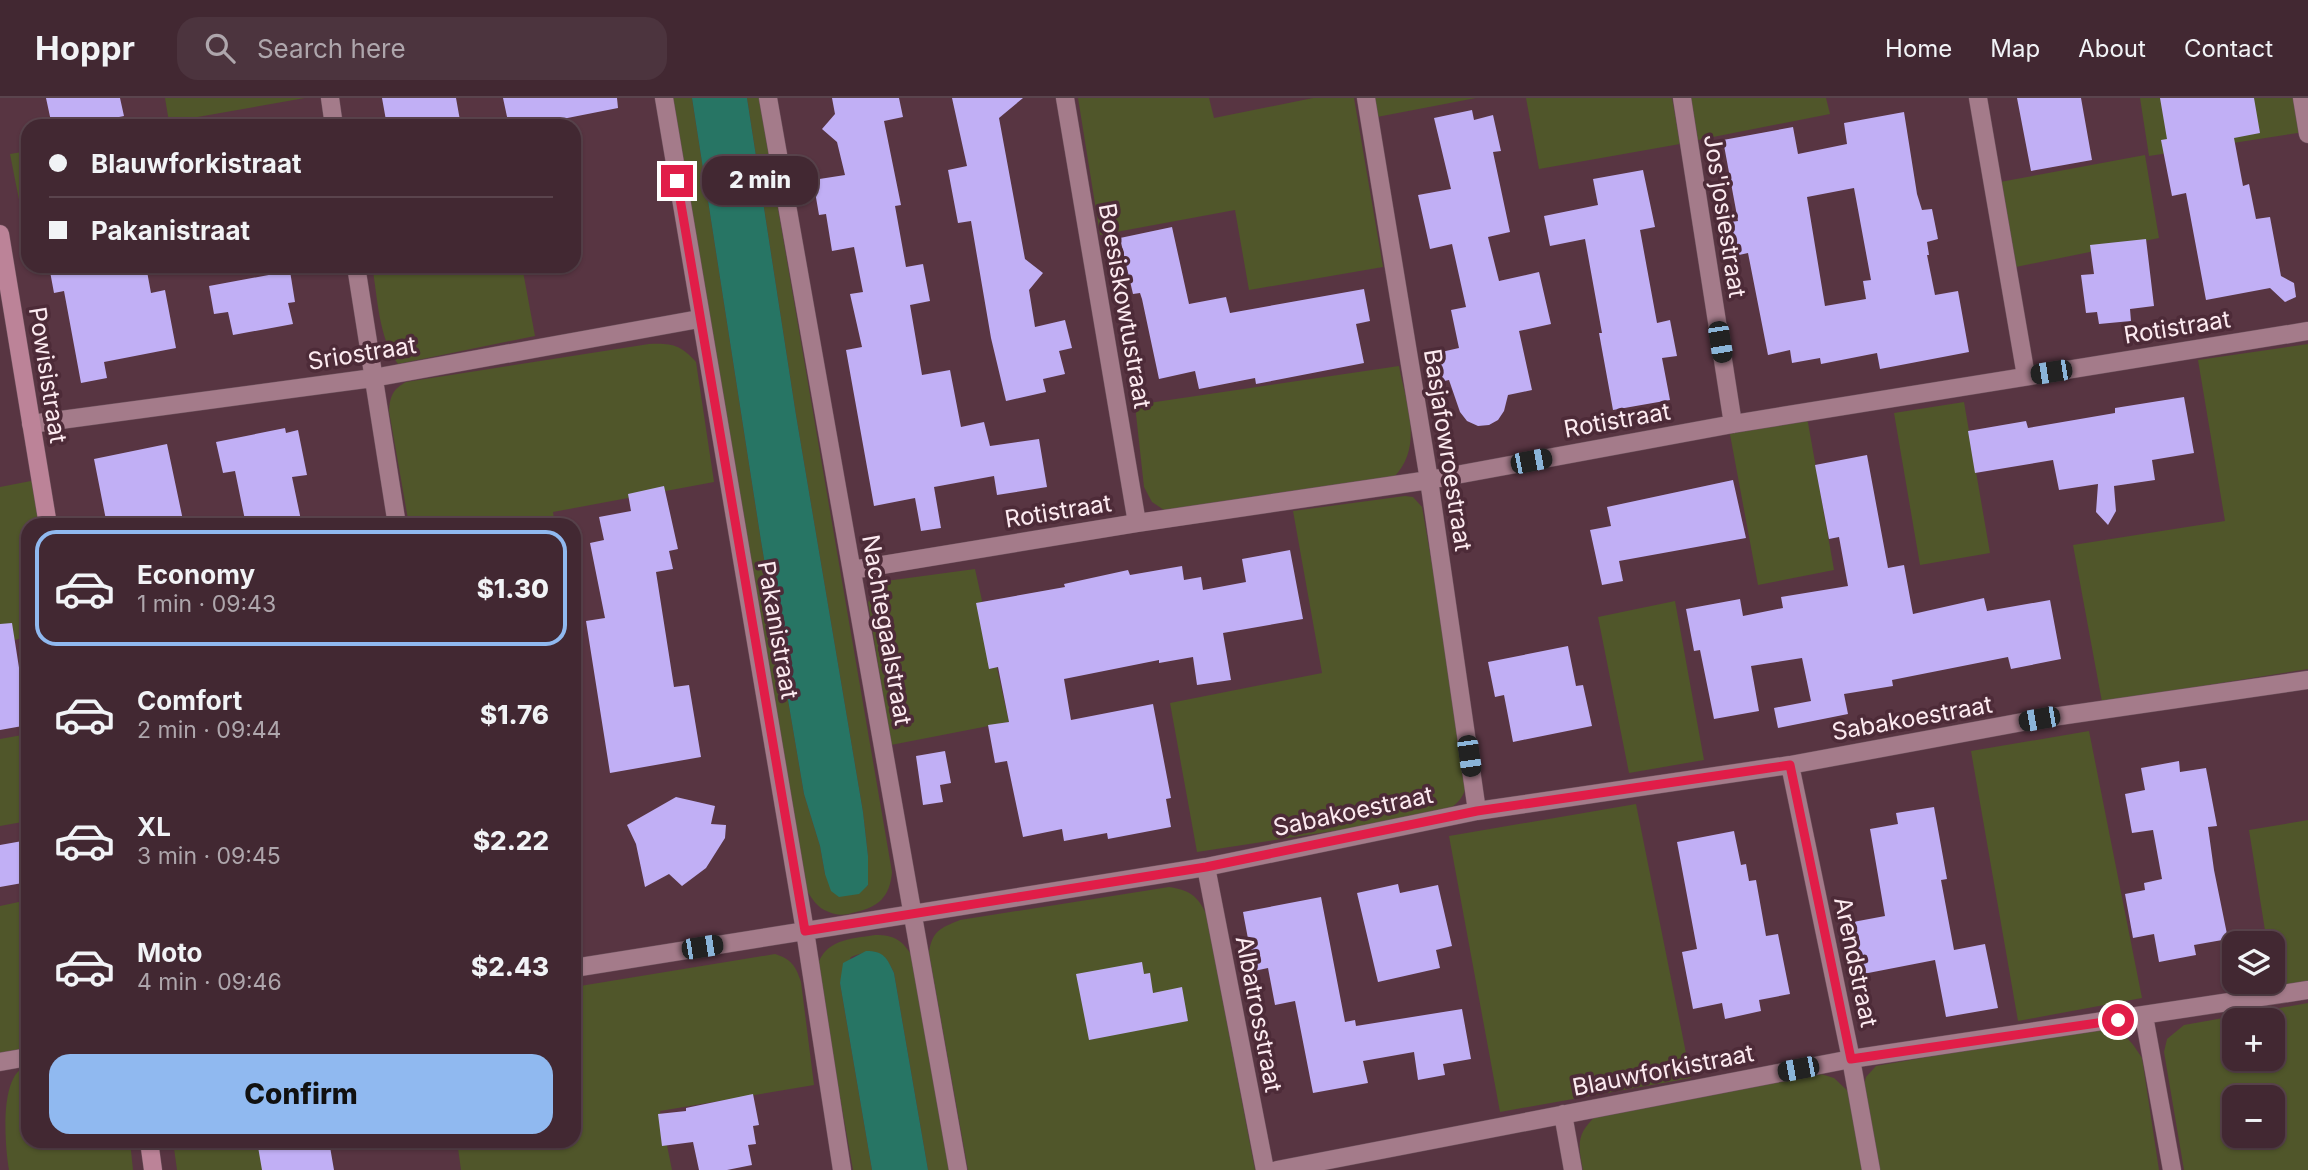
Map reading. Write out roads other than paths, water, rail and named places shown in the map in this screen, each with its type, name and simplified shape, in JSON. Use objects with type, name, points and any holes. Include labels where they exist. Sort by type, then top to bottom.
[{"type":"street","points":[[330,98],[333,119]]},
{"type":"street","name":"Pakanistraat","points":[[664,98],[699,319],[805,931],[842,1170]]},
{"type":"street","name":"Nachtegaalstraat","points":[[768,98],[958,1170]]},
{"type":"street","name":"Boesiskowtustraat","points":[[1065,98],[1137,523]]},
{"type":"street","name":"Basjafowroestraat","points":[[1366,98],[1429,480],[1477,811]]},
{"type":"street","name":"Jos'josiestraat","points":[[1682,98],[1733,424]]},
{"type":"street","points":[[1978,98],[2026,376]]},
{"type":"street","points":[[2302,98],[2308,134]]},
{"type":"street","name":"Powisistraat","points":[[0,234],[47,518]]},
{"type":"street","points":[[357,273],[396,518]]},
{"type":"street","name":"Sriostraat","points":[[31,424],[373,378],[699,319]]},
{"type":"street","name":"Rotistraat","points":[[852,570],[1137,523],[1429,480],[1733,424],[2308,331]]},
{"type":"street","name":"Sabakoestraat","points":[[581,967],[1206,867],[1477,811],[1790,765],[2039,719],[2308,680]]},
{"type":"street","name":"Arendstraat","points":[[1790,765],[1851,1059],[1871,1170]]},
{"type":"street","name":"Albatrosstraat","points":[[1206,867],[1265,1170]]},
{"type":"street","name":"Blauwforkistraat","points":[[1277,1170],[1851,1059],[2308,990]]},
{"type":"street","points":[[2144,1016],[2172,1170]]},
{"type":"street","points":[[0,1062],[21,1059]]},
{"type":"street","points":[[1563,1114],[1573,1170]]},
{"type":"street","points":[[150,1148],[153,1170]]}]
